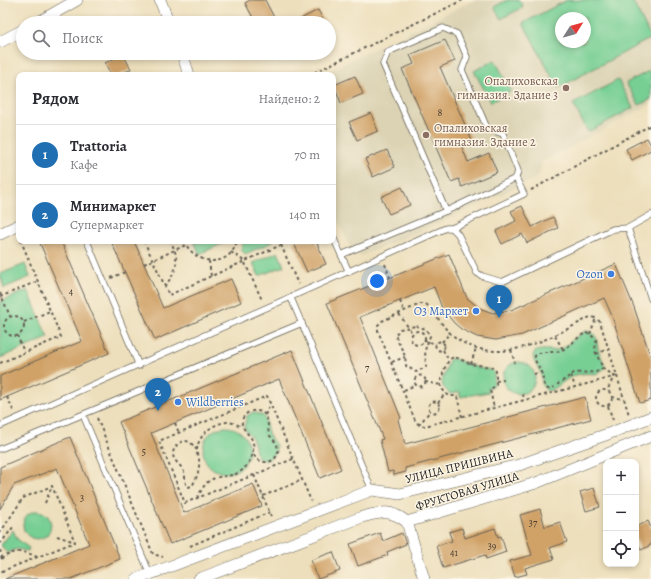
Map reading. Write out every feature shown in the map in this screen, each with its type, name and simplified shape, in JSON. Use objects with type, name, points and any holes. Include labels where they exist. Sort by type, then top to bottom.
[{"type":"street","points":[[49,16],[77,0]]},
{"type":"street","points":[[160,0],[166,16]]},
{"type":"street","points":[[0,42],[16,34]]},
{"type":"street","points":[[184,60],[188,72]]},
{"type":"street","points":[[0,234],[16,226]]},
{"type":"street","name":"УЛИЦА ПРИШВИНА","points":[[137,579],[372,490],[400,494],[504,469],[632,425],[651,417]]},
{"type":"street","name":"ФРУКТОВАЯ УЛИЦА","points":[[199,579],[362,517],[385,512],[396,513],[407,522],[536,483],[651,436]]},
{"type":"street","points":[[407,522],[424,579]]},
{"type":"lane","points":[[0,426],[446,228],[452,228],[524,194],[516,178],[518,171],[503,134],[487,128],[462,70],[467,57],[457,34],[443,28],[388,52],[383,64],[446,211]]},
{"type":"lane","points":[[341,255],[446,211],[516,178]]},
{"type":"lane","points":[[452,228],[458,234],[477,273],[502,282],[613,229],[628,228],[651,215]]},
{"type":"lane","points":[[628,228],[651,299]]},
{"type":"lane","points":[[88,244],[138,366]]},
{"type":"lane","points":[[336,244],[349,272]]},
{"type":"lane","points":[[291,298],[372,490]]},
{"type":"lane","points":[[0,449],[302,324]]},
{"type":"lane","points":[[83,415],[150,574]]},
{"type":"path","points":[[315,72],[463,0]]},
{"type":"path","points":[[524,194],[651,125]]},
{"type":"path","points":[[0,363],[61,337],[22,244]]},
{"type":"path","points":[[145,244],[168,295],[281,245],[302,293]]},
{"type":"path","points":[[164,286],[173,276],[176,269],[177,261],[175,250],[172,244]]},
{"type":"path","points":[[144,264],[186,245],[194,255],[209,261],[218,260],[231,252],[235,244]]},
{"type":"path","points":[[231,252],[244,261],[266,309]]},
{"type":"path","points":[[382,257],[390,278]]},
{"type":"path","points":[[209,261],[211,276]]},
{"type":"path","points":[[104,281],[125,272]]},
{"type":"path","points":[[1,297],[38,281]]},
{"type":"path","points":[[0,293],[10,316]]},
{"type":"path","points":[[400,301],[404,311]]},
{"type":"path","points":[[616,376],[462,417],[425,426],[419,425],[415,420],[404,390],[378,331],[378,325],[382,321],[404,311],[426,304],[450,333],[476,348],[502,351],[532,346],[555,336],[590,317],[596,318],[600,322],[632,425]]},
{"type":"path","points":[[24,322],[50,311]]},
{"type":"path","points":[[399,314],[413,334],[412,341],[414,344],[422,344],[424,340]]},
{"type":"path","points":[[10,316],[17,316],[24,322],[22,331],[17,335],[10,336],[4,329],[4,320],[10,316]]},
{"type":"path","points":[[590,334],[596,318]]},
{"type":"path","points":[[420,326],[426,329],[430,336],[425,350],[426,367],[417,372],[412,371],[406,366],[405,357],[395,336],[400,329],[408,328],[420,326]]},
{"type":"path","points":[[0,331],[4,329]]},
{"type":"path","points":[[413,334],[420,332],[424,336],[424,340]]},
{"type":"path","points":[[424,340],[436,344],[438,342],[442,342],[450,333]]},
{"type":"path","points":[[603,368],[596,372],[587,371],[571,375],[551,389],[548,389],[543,381],[542,372],[534,360],[538,353],[563,350],[581,335],[586,333],[590,334],[596,340],[596,354],[603,368],[616,376]]},
{"type":"path","points":[[17,335],[24,352]]},
{"type":"path","points":[[555,336],[563,350]]},
{"type":"path","points":[[442,342],[444,347],[443,350],[448,359]]},
{"type":"path","points":[[436,344],[436,350],[443,350]]},
{"type":"path","points":[[471,364],[476,348]]},
{"type":"path","points":[[596,354],[609,349]]},
{"type":"path","points":[[511,350],[516,363]]},
{"type":"path","points":[[462,417],[457,396],[449,396],[445,393],[441,385],[448,359],[454,356],[471,364],[493,368],[496,371],[496,385],[490,392],[494,408]]},
{"type":"path","points":[[392,362],[405,357]]},
{"type":"path","points":[[417,372],[419,376],[423,377],[425,382]]},
{"type":"path","points":[[534,374],[542,372]]},
{"type":"path","points":[[571,375],[575,387]]},
{"type":"path","points":[[416,385],[414,379],[419,376]]},
{"type":"path","points":[[607,391],[616,376]]},
{"type":"path","points":[[496,381],[504,380]]},
{"type":"path","points":[[404,390],[416,385],[421,387],[425,382]]},
{"type":"path","points":[[425,382],[441,385]]},
{"type":"path","points":[[159,384],[167,402]]},
{"type":"path","points":[[608,406],[600,406],[597,404],[595,398],[601,390],[607,391],[612,397],[624,399]]},
{"type":"path","points":[[430,411],[435,413],[438,411],[440,406],[438,403],[445,393]]},
{"type":"path","points":[[522,394],[524,400]]},
{"type":"path","points":[[293,459],[185,503],[159,441],[267,396],[316,512]]},
{"type":"path","points":[[7,397],[16,419]]},
{"type":"path","points":[[608,406],[611,403],[612,397]]},
{"type":"path","points":[[419,425],[430,411],[430,403],[438,403]]},
{"type":"path","points":[[265,415],[270,405]]},
{"type":"path","points":[[608,406],[614,423]]},
{"type":"path","points":[[93,411],[153,554],[163,557],[170,554]]},
{"type":"path","points":[[242,427],[243,418],[249,412],[257,411],[265,415],[268,422],[269,435],[278,445],[278,453],[273,460],[264,462],[257,459],[252,451]]},
{"type":"path","points":[[196,499],[208,482],[215,478],[230,477],[243,470],[248,464],[252,451],[252,439],[242,427],[229,422],[217,425],[208,430],[200,440],[197,450],[199,468],[195,482],[192,486],[188,487],[185,484],[183,469],[173,458],[172,452],[180,442],[186,441],[191,443],[197,450]]},
{"type":"path","points":[[175,423],[179,433]]},
{"type":"path","points":[[254,475],[276,527]]},
{"type":"path","points":[[263,496],[302,480]]},
{"type":"path","points":[[45,503],[52,486]]},
{"type":"path","points":[[0,533],[23,498],[52,486]]},
{"type":"path","points":[[52,486],[75,542]]},
{"type":"path","points":[[184,548],[270,512]]},
{"type":"path","points":[[0,544],[14,526]]},
{"type":"path","points":[[57,536],[75,542]]},
{"type":"path","points":[[0,572],[75,542]]},
{"type":"path","points":[[0,550],[1,560],[15,552],[28,553],[36,557]]},
{"type":"shaded area","points":[[474,0],[651,0],[651,104],[542,162],[538,177],[457,215],[361,256],[349,245],[336,217],[336,72],[327,72]]},
{"type":"green space","points":[[507,0],[519,0],[523,7],[501,19],[494,7]]},
{"type":"green space","points":[[567,0],[632,0],[651,38],[558,88],[523,23]]},
{"type":"green space","points":[[495,60],[511,91],[491,102],[474,71]]},
{"type":"green space","points":[[651,70],[651,99],[639,105],[626,83]]},
{"type":"green space","points":[[618,80],[633,108],[588,132],[573,104]]},
{"type":"green space","points":[[195,244],[222,244],[199,254]]},
{"type":"green space","points":[[242,244],[268,244],[245,254],[241,250]]},
{"type":"green space","points":[[278,252],[284,266],[259,276],[253,263]]},
{"type":"green space","points":[[25,264],[30,277],[4,288],[0,274]]},
{"type":"green space","points":[[28,290],[48,338],[0,358],[0,302]]},
{"type":"green space","points":[[586,331],[593,333],[597,339],[599,352],[605,368],[597,374],[573,376],[555,388],[547,391],[543,387],[541,374],[533,355],[534,353],[542,350],[560,349]]},
{"type":"green space","points":[[452,358],[478,368],[492,370],[494,372],[494,385],[488,388],[489,392],[460,397],[460,392],[450,394],[443,387],[442,381],[449,360]]},
{"type":"green space","points":[[519,362],[528,365],[532,369],[535,378],[532,387],[528,391],[519,394],[510,391],[506,387],[503,378],[506,369],[510,365]]},
{"type":"green space","points":[[253,412],[264,416],[269,436],[276,445],[276,452],[268,460],[260,459],[256,454],[253,440],[244,427],[247,416]]},
{"type":"green space","points":[[231,427],[243,433],[248,441],[248,459],[243,467],[235,472],[221,473],[209,467],[204,459],[203,445],[209,433],[217,428]]},
{"type":"green space","points":[[37,511],[47,515],[51,525],[47,535],[37,539],[27,535],[23,525],[27,515]]},
{"type":"green space","points":[[13,530],[17,539],[29,548],[28,551],[17,549],[7,553],[1,545]]},
{"type":"building","points":[[250,0],[265,0],[273,16],[252,16],[245,3]]},
{"type":"building","points":[[318,10],[321,16],[306,16]]},
{"type":"building","points":[[445,40],[455,61],[440,67],[472,141],[461,145],[468,162],[489,153],[497,172],[462,187],[459,179],[451,182],[402,69],[414,64],[410,55]]},
{"type":"building","points":[[111,60],[126,60],[131,69],[125,72],[110,72],[105,63]]},
{"type":"building","points":[[355,76],[363,94],[341,103],[336,90],[336,84]]},
{"type":"building","points":[[371,113],[378,131],[357,140],[349,122]]},
{"type":"building","points":[[647,138],[651,145],[651,150],[632,160],[626,149]]},
{"type":"building","points":[[387,150],[395,167],[373,177],[365,159]]},
{"type":"building","points":[[402,187],[410,205],[389,214],[381,197]]},
{"type":"building","points":[[522,206],[532,227],[553,217],[558,228],[527,243],[522,234],[502,244],[496,231],[516,221],[511,211]]},
{"type":"building","points":[[40,244],[62,244],[109,353],[0,400],[0,376],[82,341]]},
{"type":"building","points":[[112,244],[135,244],[163,308],[231,279],[241,302],[155,340]]},
{"type":"building","points":[[294,244],[317,244],[326,264],[307,272]]},
{"type":"building","points":[[449,254],[467,298],[479,308],[493,313],[511,310],[616,264],[634,307],[651,358],[651,400],[640,403],[612,316],[604,298],[522,335],[496,340],[477,337],[461,329],[442,308],[434,287],[360,317],[401,418],[398,420],[405,444],[585,397],[591,419],[405,468],[406,472],[394,475],[393,471],[388,472],[380,440],[383,439],[327,303]]},
{"type":"building","points":[[292,350],[341,469],[320,478],[279,379],[151,433],[184,513],[253,484],[262,506],[170,544],[119,422]]},
{"type":"building","points":[[70,437],[120,559],[71,579],[5,579],[89,544],[57,468],[14,485],[0,509],[0,467]]},
{"type":"building","points":[[594,488],[600,507],[586,511],[580,492]]},
{"type":"building","points":[[540,509],[545,527],[560,522],[567,542],[550,548],[554,559],[525,568],[527,574],[515,577],[510,561],[532,555],[520,515]]},
{"type":"building","points":[[648,521],[651,528],[651,545],[641,550],[639,546],[639,526]]},
{"type":"building","points":[[462,528],[465,538],[495,528],[498,537],[501,536],[506,552],[486,559],[485,555],[443,568],[436,546],[452,541],[449,532]]},
{"type":"building","points":[[380,533],[383,541],[402,533],[406,544],[387,552],[388,555],[358,566],[350,544]]},
{"type":"building","points":[[333,552],[340,571],[318,579],[311,560]]},
{"type":"place","name":"Опалиховская гимназия. Здание 3","points":[[566,88]]},
{"type":"place","name":"Опалиховская гимназия. Здание 2","points":[[426,135]]},
{"type":"place","name":"Ozon","points":[[611,274]]},
{"type":"place","name":"О3 Маркет","points":[[476,311]]},
{"type":"place","name":"Trattoria","points":[[499,318]]},
{"type":"place","name":"Wildberries","points":[[178,402]]},
{"type":"place","name":"Минимаркет","points":[[158,411]]}]
